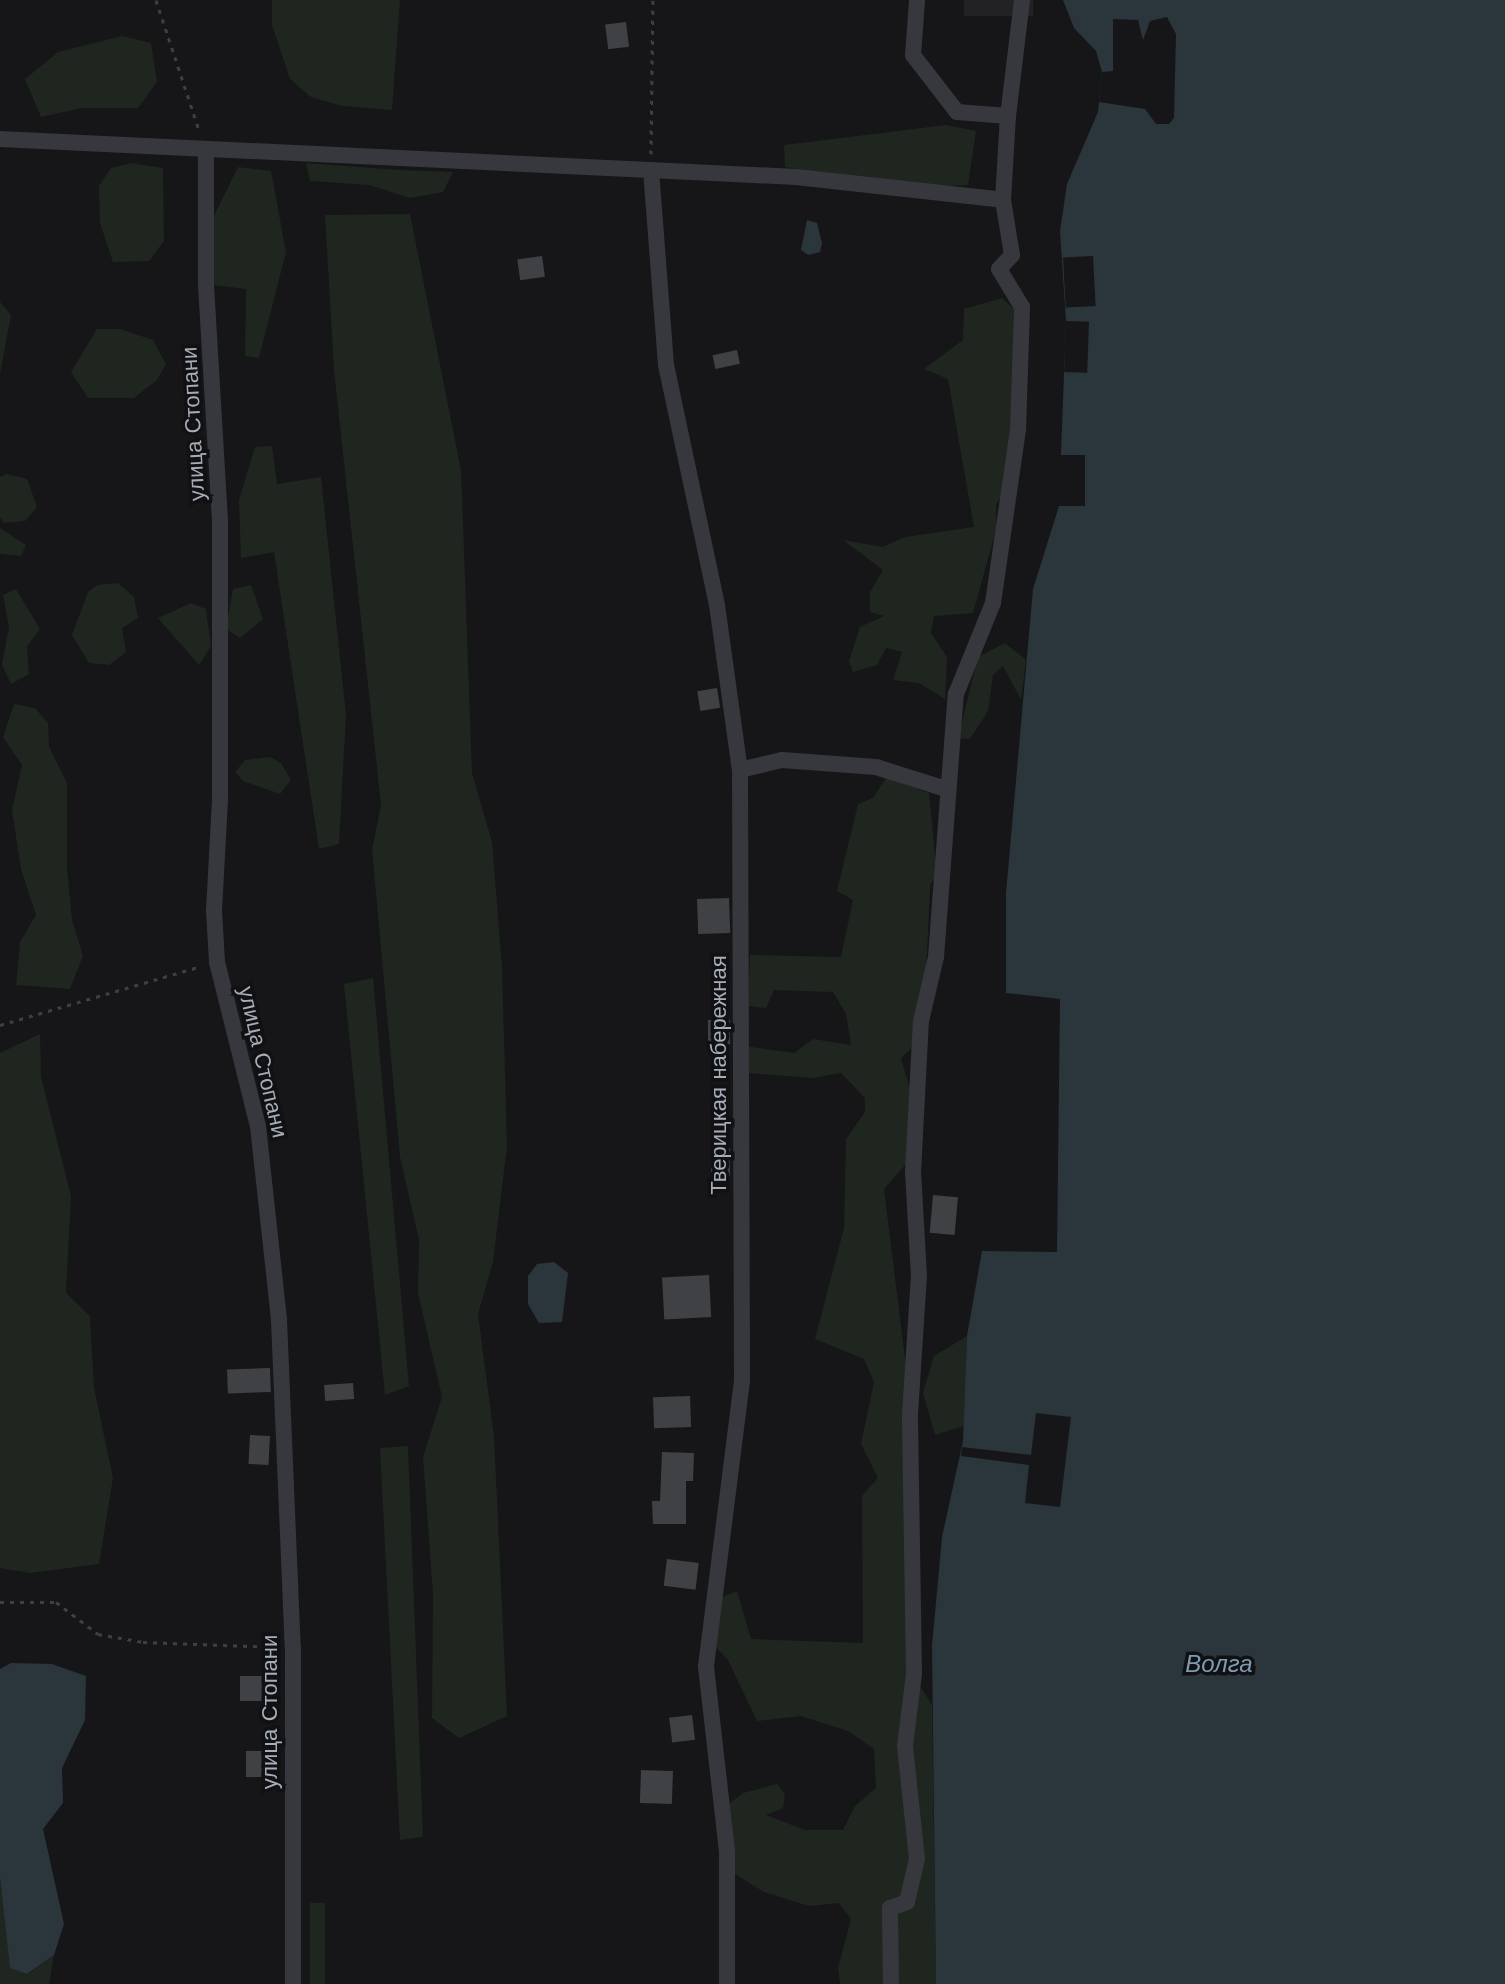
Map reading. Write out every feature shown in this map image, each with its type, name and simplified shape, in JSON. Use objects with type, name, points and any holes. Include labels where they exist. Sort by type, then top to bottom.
[{"type":"street","points":[[917,0],[913,55],[957,112],[1008,116]]},
{"type":"street","points":[[891,1984],[890,1908],[907,1902],[917,1859],[905,1746],[914,1674],[910,1414],[919,1276],[913,1172],[921,1021],[936,957],[946,789],[956,694],[993,603],[1018,430],[1022,307],[999,269],[1012,255],[1003,200],[1008,116],[1022,0]]},
{"type":"street","points":[[0,139],[796,177],[1003,200]]},
{"type":"street","name":"улица Стопани","points":[[206,151],[206,285],[220,521],[217,962],[258,1126],[279,1320],[293,1648],[293,1984]]},
{"type":"street","name":"Тверицкая набережная","points":[[651,170],[666,365],[717,605],[740,770],[742,1381],[706,1667],[727,1850],[727,1984]]},
{"type":"street","points":[[740,770],[782,760],[876,767],[946,789]]},
{"type":"path","points":[[156,0],[206,151]]},
{"type":"path","points":[[651,170],[653,0]]},
{"type":"path","points":[[0,1025],[217,962]]},
{"type":"path","points":[[0,1602],[56,1602],[98,1634],[143,1642],[293,1648]]},
{"type":"shaded area","points":[[272,0],[400,0],[392,110],[342,106],[311,97],[290,79],[272,25]]},
{"type":"shaded area","points":[[964,0],[1033,0],[1033,16],[964,16]]},
{"type":"shaded area","points":[[122,36],[151,43],[157,82],[138,108],[82,108],[41,117],[25,79],[58,52]]},
{"type":"shaded area","points":[[946,125],[976,131],[968,185],[918,187],[785,167],[784,145]]},
{"type":"shaded area","points":[[131,163],[163,168],[164,241],[149,261],[113,262],[100,223],[99,186],[111,168]]},
{"type":"shaded area","points":[[306,163],[453,172],[443,192],[410,198],[369,185],[310,181]]},
{"type":"shaded area","points":[[238,167],[271,171],[286,252],[259,358],[245,356],[246,289],[214,285],[210,224]]},
{"type":"shaded area","points":[[410,214],[461,470],[472,773],[492,842],[502,967],[507,1146],[493,1262],[478,1314],[494,1436],[507,1716],[459,1738],[432,1718],[433,1594],[423,1457],[442,1397],[418,1293],[419,1240],[400,1157],[372,850],[381,805],[334,370],[325,215]]},
{"type":"shaded area","points":[[1002,298],[1018,313],[1006,489],[996,505],[996,530],[973,613],[934,616],[931,633],[947,657],[945,699],[919,683],[893,680],[902,652],[886,648],[877,665],[853,672],[849,661],[860,627],[884,616],[870,612],[870,592],[883,570],[843,540],[883,547],[905,537],[974,527],[948,379],[924,369],[963,340],[964,309]]},
{"type":"shaded area","points":[[0,302],[11,315],[0,374]]},
{"type":"shaded area","points":[[97,329],[120,329],[153,340],[166,364],[157,380],[134,398],[88,398],[71,372]]},
{"type":"shaded area","points":[[272,446],[277,484],[321,477],[346,715],[339,844],[319,849],[274,552],[241,558],[239,500],[255,447]]},
{"type":"shaded area","points":[[6,474],[27,479],[37,507],[25,521],[4,523],[0,517],[0,477]]},
{"type":"shaded area","points":[[0,528],[26,545],[21,556],[0,554]]},
{"type":"shaded area","points":[[118,583],[134,597],[138,618],[122,628],[126,652],[109,665],[89,663],[72,635],[88,592],[97,585]]},
{"type":"shaded area","points":[[251,585],[263,619],[240,638],[226,629],[233,589]]},
{"type":"shaded area","points":[[16,589],[40,629],[27,646],[29,674],[11,684],[2,665],[9,627],[3,595]]},
{"type":"shaded area","points":[[191,603],[206,609],[211,646],[199,665],[158,618]]},
{"type":"shaded area","points":[[1005,643],[1026,660],[1021,700],[1003,666],[993,675],[988,711],[970,739],[958,738],[978,657]]},
{"type":"shaded area","points":[[14,704],[35,708],[48,723],[49,747],[67,783],[67,867],[72,920],[83,956],[70,989],[16,985],[20,942],[36,915],[21,869],[12,810],[22,765],[3,737]]},
{"type":"shaded area","points":[[270,757],[281,763],[291,780],[280,794],[243,781],[235,772],[245,760]]},
{"type":"shaded area","points":[[886,778],[929,793],[937,875],[930,885],[926,976],[914,1046],[901,1058],[913,1099],[906,1164],[884,1189],[905,1359],[911,1672],[932,1705],[936,1984],[840,1984],[838,1968],[851,1919],[839,1903],[809,1906],[764,1892],[732,1872],[725,1807],[743,1793],[777,1784],[785,1794],[783,1808],[766,1815],[805,1830],[843,1830],[855,1806],[876,1788],[874,1749],[848,1731],[801,1716],[757,1721],[728,1660],[715,1646],[718,1599],[737,1591],[751,1639],[863,1643],[862,1496],[878,1478],[861,1444],[874,1382],[864,1359],[815,1339],[844,1228],[846,1139],[865,1112],[865,1098],[841,1073],[813,1078],[748,1073],[745,1046],[794,1053],[813,1039],[851,1045],[846,1014],[833,992],[774,990],[766,1008],[748,1006],[750,955],[841,957],[853,900],[837,891],[858,804],[873,798]]},
{"type":"shaded area","points":[[373,978],[409,1386],[385,1395],[344,984]]},
{"type":"shaded area","points":[[40,1034],[41,1077],[71,1196],[66,1293],[90,1316],[94,1388],[113,1478],[99,1564],[30,1573],[0,1568],[0,1053]]},
{"type":"shaded area","points":[[967,1336],[964,1426],[935,1435],[923,1393],[934,1356]]},
{"type":"shaded area","points":[[408,1446],[423,1837],[400,1840],[380,1448]]},
{"type":"shaded area","points":[[0,1877],[11,1968],[28,1974],[54,1955],[49,1984],[0,1984]]},
{"type":"shaded area","points":[[310,1903],[325,1903],[325,1984],[310,1984]]},
{"type":"water","name":"Волга","points":[[1063,0],[1505,0],[1505,1984],[936,1984],[932,1646],[942,1537],[963,1441],[967,1336],[982,1251],[1057,1252],[1060,999],[1006,993],[1006,893],[1033,589],[1059,506],[1066,321],[1060,231],[1067,184],[1098,112],[1102,72],[1096,51],[1074,28]]},
{"type":"water","points":[[807,220],[817,223],[822,243],[820,252],[808,255],[801,250]]},
{"type":"water","points":[[554,1262],[568,1273],[562,1322],[539,1323],[528,1304],[528,1276],[537,1264]]},
{"type":"water","points":[[11,1663],[52,1664],[86,1676],[85,1720],[62,1768],[63,1803],[43,1829],[64,1924],[54,1955],[27,1974],[10,1968],[0,1877],[0,1669]]},
{"type":"pier","points":[[1167,17],[1176,34],[1174,118],[1169,124],[1156,124],[1145,109],[1099,102],[1102,72],[1113,71],[1113,19],[1138,20],[1143,40],[1150,21]]},
{"type":"pier","points":[[1093,256],[1096,306],[1066,308],[1063,258]]},
{"type":"pier","points":[[1066,321],[1089,322],[1087,373],[1064,372]]},
{"type":"pier","points":[[1058,455],[1085,455],[1085,506],[1058,506]]},
{"type":"pier","points":[[1036,1413],[1071,1417],[1060,1507],[1025,1503],[1029,1465],[961,1456],[962,1447],[1031,1455]]},
{"type":"building","points":[[626,22],[629,47],[608,49],[605,25]]},
{"type":"building","points":[[542,256],[545,277],[520,280],[517,259]]},
{"type":"building","points":[[737,350],[740,364],[715,369],[713,355]]},
{"type":"building","points":[[717,688],[720,708],[700,711],[697,691]]},
{"type":"building","points":[[729,898],[730,933],[698,934],[697,899]]},
{"type":"building","points":[[708,1020],[730,1020],[730,1044],[708,1044]]},
{"type":"building","points":[[711,1148],[730,1148],[730,1176],[711,1176]]},
{"type":"building","points":[[933,1195],[958,1197],[955,1235],[930,1233]]},
{"type":"building","points":[[709,1275],[711,1317],[664,1319],[662,1277]]},
{"type":"building","points":[[270,1368],[271,1392],[228,1393],[227,1370]]},
{"type":"building","points":[[353,1383],[354,1399],[325,1401],[324,1385]]},
{"type":"building","points":[[690,1396],[691,1427],[654,1428],[653,1397]]},
{"type":"building","points":[[250,1435],[270,1436],[268,1465],[248,1464]]},
{"type":"building","points":[[662,1452],[694,1453],[693,1481],[686,1481],[686,1524],[653,1524],[652,1501],[660,1501]]},
{"type":"building","points":[[667,1559],[699,1563],[695,1590],[664,1586]]},
{"type":"building","points":[[240,1676],[269,1676],[269,1701],[240,1701]]},
{"type":"building","points":[[692,1715],[695,1740],[672,1743],[669,1718]]},
{"type":"building","points":[[246,1751],[270,1751],[270,1777],[246,1777]]},
{"type":"building","points":[[641,1770],[673,1771],[672,1804],[640,1803]]}]
